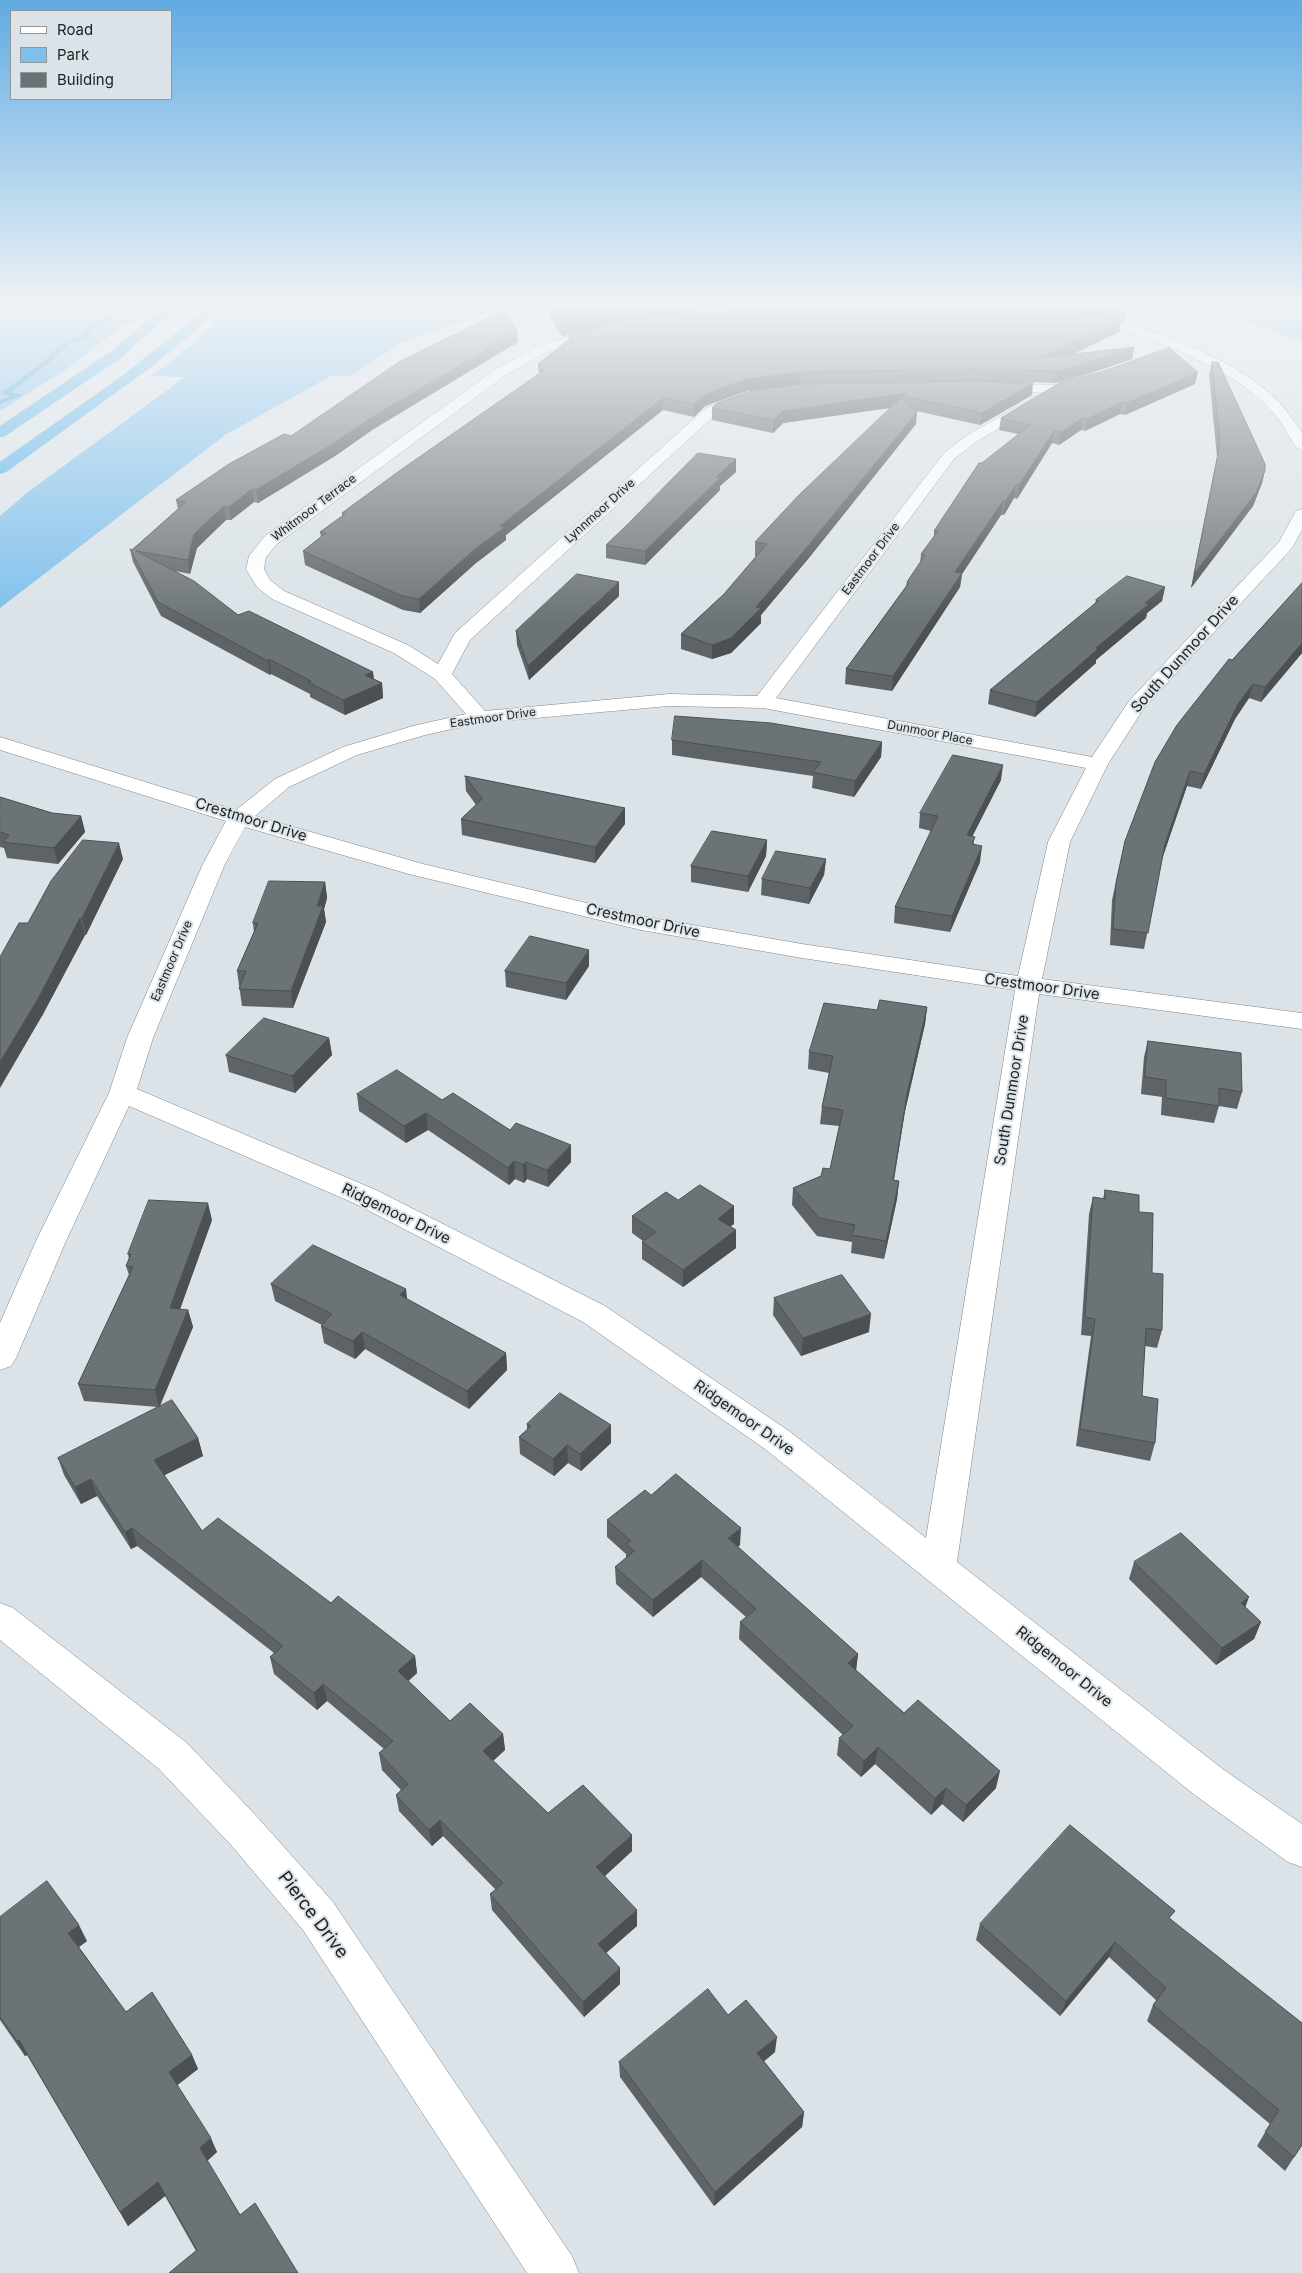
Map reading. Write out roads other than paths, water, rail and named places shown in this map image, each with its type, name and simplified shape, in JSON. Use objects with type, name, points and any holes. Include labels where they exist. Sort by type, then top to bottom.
[{"type":"highway","points":[[0,433],[32,411]]},
{"type":"highway","points":[[0,469],[85,411]]},
{"type":"street","name":"Whitmoor Terrace","points":[[442,675],[401,650],[278,595],[263,583],[256,569],[258,556],[271,540],[306,512],[446,411]]},
{"type":"street","name":"Lynnmoor Drive","points":[[442,675],[462,637],[711,411]]},
{"type":"street","name":"Eastmoor Drive","points":[[0,1358],[52,1241],[122,1093],[140,1038],[171,963],[214,864],[239,818],[282,783],[350,752],[420,730],[480,717],[669,700],[763,702],[949,456],[974,437],[1017,411]]},
{"type":"street","points":[[1279,411],[1302,445]]},
{"type":"street","name":"South Dunmoor Drive","points":[[940,1568],[1028,985],[1059,842],[1098,764],[1136,705],[1286,544],[1302,514]]},
{"type":"street","points":[[442,675],[480,717]]},
{"type":"street","name":"Dunmoor Place","points":[[763,702],[1098,764]]},
{"type":"street","name":"Crestmoor Drive","points":[[0,743],[239,818],[417,869],[641,922],[811,952],[1028,985],[1302,1021]]},
{"type":"street","name":"Ridgemoor Drive","points":[[122,1093],[366,1197],[594,1314],[777,1440],[1210,1783],[1302,1848]]},
{"type":"street","name":"Pierce Drive","points":[[0,1619],[173,1756],[246,1832],[318,1916],[555,2273]]}]
